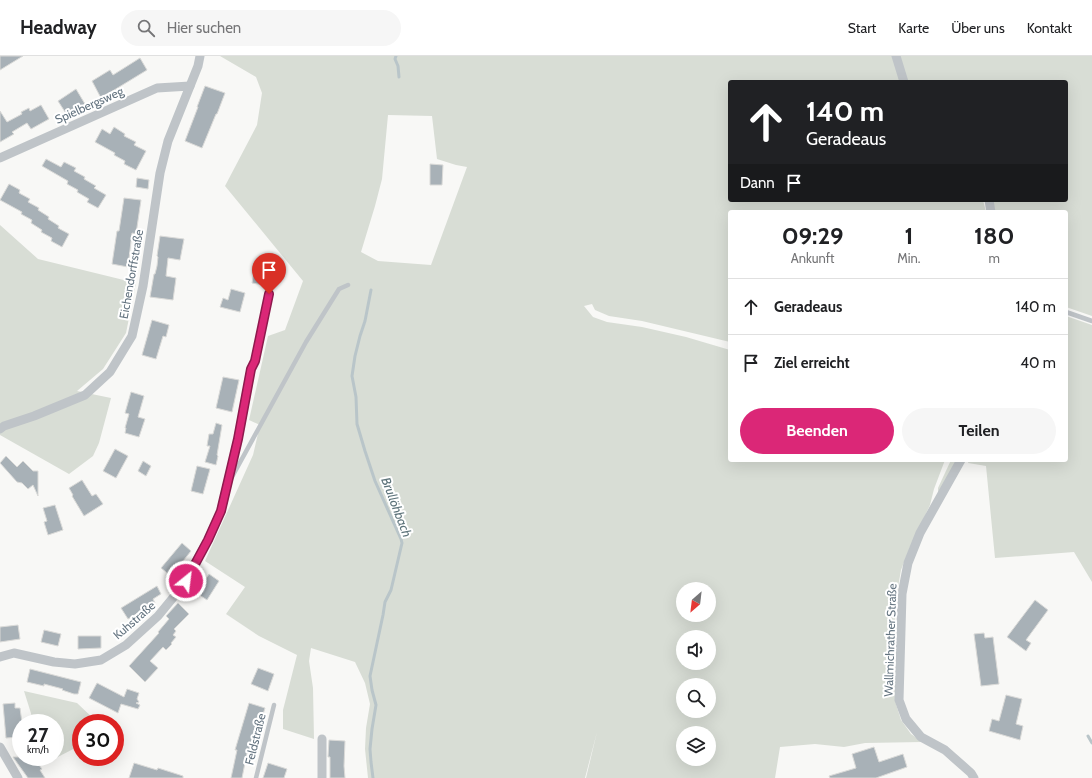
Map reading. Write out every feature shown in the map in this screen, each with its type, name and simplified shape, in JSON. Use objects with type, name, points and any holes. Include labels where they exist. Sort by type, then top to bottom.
[{"type":"street","name":"Eichendorffstraße","points":[[0,429],[4,426],[34,416],[85,395],[110,372],[132,336],[143,286],[160,173],[168,141],[198,66],[200,56]]},
{"type":"street","points":[[896,56],[903,80]]},
{"type":"street","name":"Spielbergsweg","points":[[0,158],[157,88],[190,86]]},
{"type":"street","name":"Kuhstraße","points":[[0,657],[14,652],[54,662],[75,664],[100,660],[126,645],[158,616],[181,588],[208,540],[221,511],[238,439],[251,369],[255,361]]},
{"type":"street","name":"Wallmichrather Straße","points":[[960,462],[924,526],[908,563],[902,594],[899,700],[906,719],[920,737],[945,750],[974,778]]},
{"type":"street","points":[[322,740],[322,778]]},
{"type":"street","points":[[0,747],[18,778]]},
{"type":"lane","points":[[226,487],[306,342],[339,289],[348,285]]},
{"type":"lane","points":[[255,361],[269,294]]},
{"type":"lane","points":[[1068,313],[1092,321]]},
{"type":"lane","name":"Feldstraße","points":[[256,778],[274,705]]},
{"type":"shaded area","points":[[220,56],[1092,56],[1092,316],[1068,308],[1068,210],[995,210],[993,202],[1068,202],[1068,80],[728,80],[728,202],[984,202],[986,210],[728,210],[728,342],[642,321],[609,316],[595,310],[592,304],[584,306],[593,317],[607,322],[642,327],[686,337],[728,349],[728,462],[944,462],[934,489],[930,505],[901,570],[897,593],[894,633],[895,701],[901,720],[911,734],[922,742],[865,743],[844,747],[815,744],[780,747],[775,778],[586,778],[597,732],[585,778],[368,778],[365,749],[366,728],[370,704],[365,683],[355,662],[311,648],[309,661],[313,688],[314,739],[283,729],[283,710],[297,655],[259,636],[226,614],[245,587],[205,561],[253,455],[260,425],[249,420],[268,336],[285,330],[303,281],[225,186],[257,125],[262,93],[256,77]],"holes":[[[388,115],[432,116],[437,159],[467,167],[431,265],[378,261],[361,252],[382,179]]]},
{"type":"shaded area","points":[[0,225],[38,259],[136,283],[126,333],[103,369],[77,391],[111,398],[99,443],[93,456],[69,474],[0,435]]},
{"type":"shaded area","points":[[1068,317],[1092,325],[1092,582],[1074,552],[995,558],[986,466],[968,463],[1068,462]]},
{"type":"shaded area","points":[[950,462],[957,462],[938,493],[938,488]]},
{"type":"shaded area","points":[[24,691],[77,703],[89,714],[72,714],[72,750],[64,754],[64,714],[31,714]]},
{"type":"building","points":[[0,56],[23,56],[0,70]]},
{"type":"building","points":[[140,58],[147,70],[101,98],[92,81],[110,70],[113,75]]},
{"type":"building","points":[[205,86],[225,93],[202,148],[185,141]]},
{"type":"building","points":[[76,89],[85,104],[67,115],[58,101]]},
{"type":"building","points":[[41,105],[49,119],[31,129],[27,123],[12,132],[14,134],[0,142],[0,111],[7,122],[22,114],[21,112],[29,108],[30,111]]},
{"type":"building","points":[[114,127],[125,134],[124,136],[136,142],[134,145],[146,151],[136,170],[124,164],[125,161],[114,155],[115,153],[95,142],[102,129],[110,134]]},
{"type":"building","points":[[46,159],[61,167],[64,162],[76,168],[74,171],[85,177],[84,179],[96,186],[94,188],[106,195],[98,208],[87,202],[89,199],[77,192],[78,190],[67,184],[68,181],[42,166]]},
{"type":"building","points":[[430,164],[443,165],[442,185],[430,185]]},
{"type":"building","points":[[137,178],[149,180],[148,189],[136,187]]},
{"type":"building","points":[[9,184],[20,190],[19,193],[30,199],[28,202],[39,208],[38,210],[49,217],[48,219],[59,226],[58,228],[69,234],[62,247],[51,241],[52,238],[41,232],[42,230],[31,223],[32,220],[21,214],[22,212],[0,200]]},
{"type":"building","points":[[124,198],[141,200],[136,234],[132,233],[128,267],[112,264]]},
{"type":"building","points":[[160,236],[184,239],[180,260],[168,258],[166,276],[176,278],[173,300],[150,297],[157,266]]},
{"type":"building","points":[[255,265],[278,269],[274,287],[252,283]]},
{"type":"building","points":[[231,289],[245,293],[240,312],[220,307],[223,298],[228,300]]},
{"type":"building","points":[[152,320],[169,325],[166,337],[163,336],[156,359],[142,355]]},
{"type":"building","points":[[223,377],[239,380],[232,412],[216,408]]},
{"type":"building","points":[[131,392],[144,396],[138,417],[145,419],[139,437],[125,433],[129,414],[125,413]]},
{"type":"building","points":[[216,423],[222,425],[216,465],[205,462],[210,446],[207,446],[209,434],[213,434]]},
{"type":"building","points":[[115,449],[128,456],[116,478],[103,471]]},
{"type":"building","points":[[6,456],[17,467],[23,461],[33,471],[38,471],[38,496],[33,485],[28,489],[22,483],[17,482],[0,463]]},
{"type":"building","points":[[143,461],[151,466],[146,476],[138,471]]},
{"type":"building","points":[[197,466],[210,469],[203,494],[191,491]]},
{"type":"building","points":[[82,480],[92,496],[96,494],[103,504],[84,516],[69,488]]},
{"type":"building","points":[[55,505],[63,530],[48,535],[44,522],[47,521],[43,508]]},
{"type":"building","points":[[182,543],[191,551],[171,576],[161,568]]},
{"type":"building","points":[[209,574],[219,581],[207,600],[195,592],[203,579],[205,580]]},
{"type":"building","points":[[157,586],[161,594],[153,599],[155,603],[128,619],[121,608]]},
{"type":"building","points":[[1035,600],[1048,610],[1026,640],[1031,643],[1026,651],[1007,637]]},
{"type":"building","points":[[178,603],[189,614],[174,629],[176,631],[173,635],[176,637],[171,643],[172,644],[166,650],[163,647],[150,661],[158,668],[145,682],[129,666],[159,633],[158,632],[169,619],[166,616]]},
{"type":"building","points":[[18,625],[20,639],[0,642],[0,627]]},
{"type":"building","points":[[44,630],[61,634],[58,646],[41,642]]},
{"type":"building","points":[[984,633],[985,638],[993,637],[999,684],[981,686],[974,634]]},
{"type":"building","points":[[78,636],[101,636],[101,648],[78,649]]},
{"type":"building","points":[[258,668],[274,674],[268,691],[251,684]]},
{"type":"building","points":[[30,669],[81,682],[78,694],[44,684],[44,686],[27,682]]},
{"type":"building","points":[[97,683],[124,697],[127,689],[139,693],[137,699],[139,702],[136,703],[140,705],[138,709],[121,704],[118,713],[89,698]]},
{"type":"building","points":[[1006,695],[1022,699],[1016,724],[1023,726],[1020,740],[989,731],[992,719],[999,721]]},
{"type":"building","points":[[15,703],[15,708],[20,708],[21,714],[12,714],[12,738],[6,738],[3,704]]},
{"type":"building","points":[[249,703],[265,708],[251,754],[247,753],[242,778],[231,778],[237,750],[235,750]]},
{"type":"building","points":[[329,740],[345,741],[345,778],[330,778],[330,757],[328,757]]},
{"type":"building","points":[[874,747],[879,762],[903,754],[907,767],[876,778],[830,778],[829,776],[856,768],[852,754]]},
{"type":"building","points":[[134,763],[157,770],[158,768],[183,776],[183,778],[129,778]]},
{"type":"building","points":[[268,763],[287,769],[284,778],[263,778]]},
{"type":"building","points":[[19,766],[40,766],[42,769],[40,770],[45,778],[28,778]]},
{"type":"waterway","name":"Brullöhbach","points":[[396,56],[395,59],[398,66],[399,77]]},
{"type":"waterway","name":"Brullöhbach","points":[[371,290],[365,321],[355,356],[352,376],[356,397],[357,424],[375,481],[402,543],[391,590],[385,602],[370,676],[376,705],[370,749],[373,778]]},
{"type":"waterway","points":[[1088,736],[1092,743]]},
{"type":"route","points":[[186,581],[208,540],[221,511],[238,439],[251,369],[255,361],[269,294]]}]
